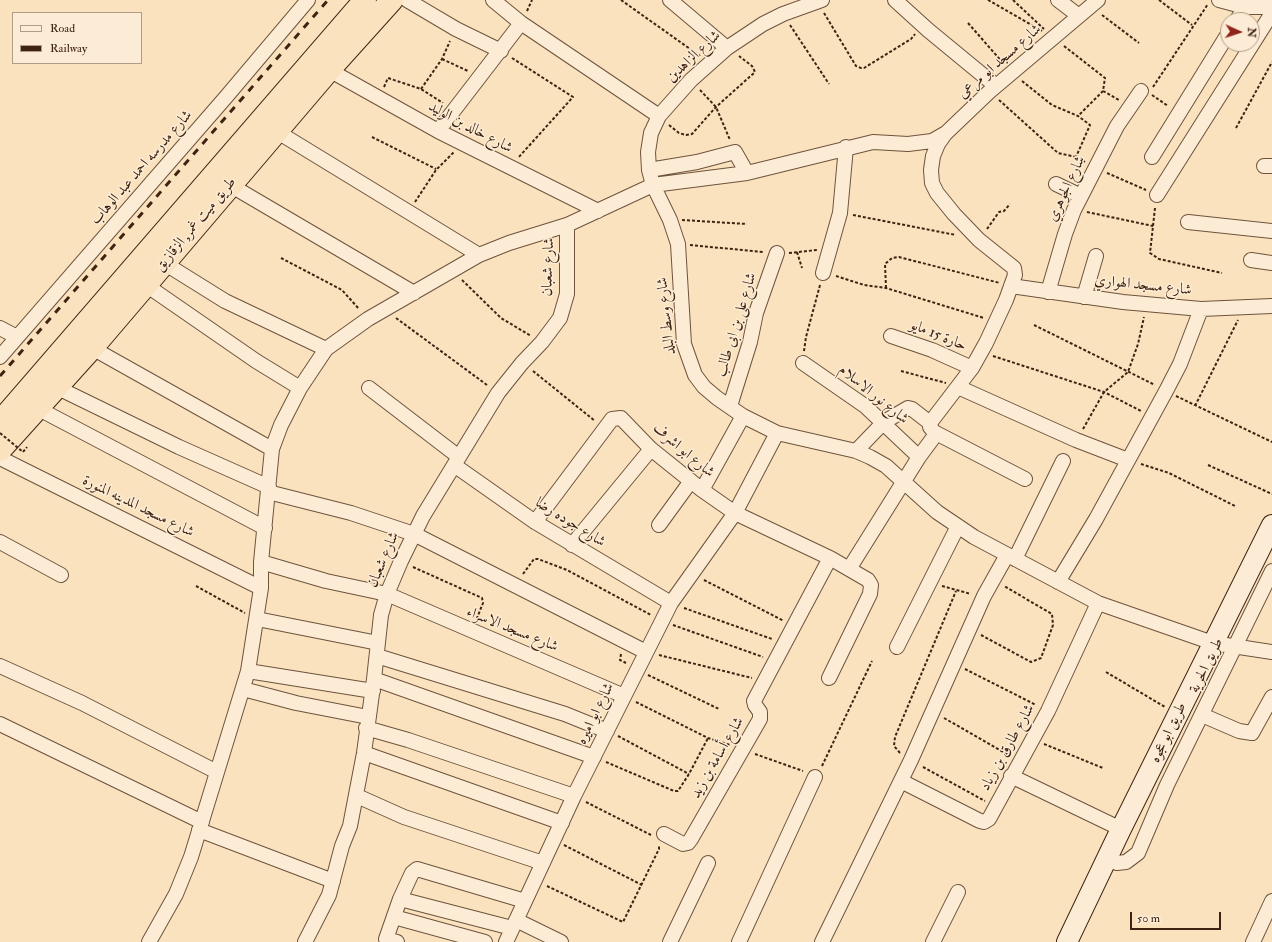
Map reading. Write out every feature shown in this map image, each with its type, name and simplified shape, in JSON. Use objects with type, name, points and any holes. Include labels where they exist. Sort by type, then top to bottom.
[{"type":"highway","name":"طريق ميت غمر, الزقازيق","points":[[0,422],[365,0]]},
{"type":"highway","name":"طريق ميت غمر, الزقازيق","points":[[0,450],[92,348],[328,70],[392,0]]},
{"type":"street","name":"شارع مدرسه احمد عبد الوهاب","points":[[0,357],[226,97],[308,0]]},
{"type":"street","points":[[407,0],[456,29],[500,51]]},
{"type":"street","points":[[493,0],[521,23],[659,116]]},
{"type":"street","points":[[670,0],[727,48]]},
{"type":"street","points":[[895,0],[993,89]]},
{"type":"street","points":[[1058,0],[1079,16]]},
{"type":"street","points":[[1219,0],[1245,7],[1272,7]]},
{"type":"street","name":"شارع الزاهدين","points":[[653,185],[649,170],[648,152],[652,133],[659,116],[709,62],[727,48],[763,24],[783,14],[818,1]]},
{"type":"street","name":"شارع مسجد ابو مرعي","points":[[846,147],[873,142],[922,143],[939,138],[993,89],[1094,3]]},
{"type":"street","points":[[1242,12],[1245,7]]},
{"type":"street","points":[[1157,195],[1272,13]]},
{"type":"street","points":[[438,131],[521,23]]},
{"type":"street","points":[[1152,158],[1220,47]]},
{"type":"street","name":"شارع خالد بن الوليد","points":[[328,70],[438,131],[598,211]]},
{"type":"street","name":"شارع الجوهري","points":[[1048,292],[1063,240],[1074,210],[1129,107],[1145,92]]},
{"type":"street","points":[[276,131],[479,256]]},
{"type":"street","points":[[849,569],[919,457],[933,428],[958,387],[972,368],[996,322],[1015,275],[1014,268],[980,240],[947,206],[932,183],[931,170],[933,156],[938,144],[946,132]]},
{"type":"street","points":[[149,942],[176,894],[191,857],[248,671],[261,588],[261,562],[272,449],[281,425],[300,388],[326,349],[368,318],[479,256],[509,243],[567,225],[653,185],[747,173],[846,147],[840,213],[823,273]]},
{"type":"street","points":[[649,170],[682,165],[735,152],[747,173]]},
{"type":"street","points":[[1056,184],[1081,196]]},
{"type":"street","points":[[230,185],[414,293]]},
{"type":"street","name":"شارع وسط البلد","points":[[653,185],[670,220],[678,244],[684,344],[695,375],[704,387],[743,416],[777,433],[856,451],[886,466],[938,512],[958,526],[1011,557],[1098,603],[1213,643],[1272,652]]},
{"type":"street","points":[[1188,222],[1272,231]]},
{"type":"street","name":"شارع شعبان","points":[[306,942],[329,895],[344,839],[350,826],[357,796],[374,685],[381,615],[387,594],[414,534],[456,461],[498,393],[522,363],[542,342],[560,318],[565,305],[567,225]]},
{"type":"street","name":"شارع على بن ابى طالب","points":[[730,406],[750,342],[756,313],[777,253]]},
{"type":"street","points":[[1084,297],[1096,256]]},
{"type":"street","points":[[1251,260],[1272,263]]},
{"type":"street","points":[[164,263],[225,301],[326,349]]},
{"type":"street","points":[[146,284],[256,361],[300,388]]},
{"type":"street","name":"شارع مسجد الهواري","points":[[1011,286],[1084,297],[1201,309],[1272,306]]},
{"type":"street","points":[[1058,582],[1096,519],[1180,364],[1201,309]]},
{"type":"street","points":[[0,328],[17,337]]},
{"type":"street","name":"حارة 15 مايو","points":[[891,336],[932,350],[972,368]]},
{"type":"street","points":[[92,348],[272,449]]},
{"type":"street","name":"شارع نور الاسلام","points":[[803,363],[845,391],[884,422],[919,457]]},
{"type":"street","points":[[56,387],[268,490],[351,513],[414,534],[646,652]]},
{"type":"street","points":[[958,387],[1076,440],[1128,460]]},
{"type":"street","name":"شارع جوده رضا","points":[[369,388],[456,461],[535,522],[671,603]]},
{"type":"street","points":[[37,408],[265,528]]},
{"type":"street","points":[[856,451],[884,422],[910,408],[933,428],[1025,479]]},
{"type":"street","points":[[702,490],[743,416]]},
{"type":"street","name":"شارع ابو اشرف","points":[[535,522],[612,419],[621,418],[651,449],[702,490],[736,513],[830,558],[868,580],[871,585],[870,594],[829,678]]},
{"type":"street","name":"شارع ابو اميره","points":[[506,942],[574,796],[671,603],[736,513],[777,433]]},
{"type":"street","points":[[572,545],[651,449]]},
{"type":"street","name":"شارع مسجد المدينه المنورة","points":[[0,458],[261,588]]},
{"type":"street","points":[[822,942],[934,712],[953,663],[993,579],[1011,557],[1063,462]]},
{"type":"street","points":[[659,525],[691,481]]},
{"type":"street","name":"طريق ابو عجوه","points":[[1067,942],[1121,829],[1272,525]]},
{"type":"street","points":[[897,647],[958,526]]},
{"type":"street","points":[[0,542],[61,575]]},
{"type":"street","name":"شارع أسامة بن زيد","points":[[660,838],[683,844],[690,842],[760,719],[760,712],[754,703],[830,558]]},
{"type":"street","name":"شارع مسجد الاسراء","points":[[261,562],[326,581],[387,594],[624,696]]},
{"type":"street","name":"طريق الحرية","points":[[1107,859],[1117,863],[1126,862],[1138,853],[1167,785],[1272,571]]},
{"type":"street","name":"شارع طارق بن زياد","points":[[901,781],[982,822],[988,819],[1048,711],[1098,603]]},
{"type":"street","points":[[257,620],[377,649],[565,714],[607,731]]},
{"type":"street","points":[[0,666],[82,703],[217,772]]},
{"type":"street","points":[[248,671],[374,685],[594,757]]},
{"type":"street","points":[[243,689],[367,723],[408,740],[574,796]]},
{"type":"street","points":[[1202,715],[1239,731],[1252,733],[1272,697]]},
{"type":"street","points":[[0,724],[200,826],[333,880]]},
{"type":"street","points":[[364,753],[562,823]]},
{"type":"street","points":[[1011,776],[1121,829]]},
{"type":"street","points":[[739,942],[815,777]]},
{"type":"street","points":[[357,796],[404,817],[543,863]]},
{"type":"street","points":[[670,942],[708,864]]},
{"type":"street","points":[[389,941],[394,917],[400,899],[414,870],[420,869],[525,901]]},
{"type":"street","points":[[933,942],[958,892]]},
{"type":"street","points":[[400,899],[514,924],[561,942]]},
{"type":"street","points":[[1253,942],[1272,900]]},
{"type":"street","points":[[394,917],[485,942]]},
{"type":"path","points":[[621,0],[709,62]]},
{"type":"path","points":[[988,0],[1054,38]]},
{"type":"path","points":[[1013,0],[1054,38],[1105,78],[1103,91],[1078,116]]},
{"type":"path","points":[[1159,0],[1192,25]]},
{"type":"path","points":[[1145,92],[1211,0]]},
{"type":"path","points":[[818,1],[858,67],[864,68],[911,38],[916,30]]},
{"type":"path","points":[[1094,3],[1139,43]]},
{"type":"path","points":[[783,14],[829,84]]},
{"type":"path","points":[[968,23],[1012,73],[1052,105],[1078,116],[1090,125],[1076,157],[1058,153],[993,89]]},
{"type":"path","points":[[421,89],[442,58],[456,29]]},
{"type":"path","points":[[659,116],[679,133],[686,136],[692,134],[716,107],[756,71],[741,56],[727,48]]},
{"type":"path","points":[[500,51],[572,97],[509,167]]},
{"type":"path","points":[[442,58],[480,76]]},
{"type":"path","points":[[1236,128],[1272,62]]},
{"type":"path","points":[[378,97],[388,78],[421,89],[454,110]]},
{"type":"path","points":[[692,80],[716,107],[735,152]]},
{"type":"path","points":[[1103,91],[1129,107]]},
{"type":"path","points":[[372,137],[436,170]]},
{"type":"path","points":[[408,213],[436,170],[462,143]]},
{"type":"path","points":[[1096,168],[1157,195],[1150,253],[1154,257],[1222,273]]},
{"type":"path","points":[[840,213],[980,240],[999,212],[1004,211],[1010,204]]},
{"type":"path","points":[[1074,210],[1153,226]]},
{"type":"path","points":[[670,220],[747,224]]},
{"type":"path","points":[[678,244],[777,253]]},
{"type":"path","points":[[802,268],[798,252],[830,249]]},
{"type":"path","points":[[886,288],[885,264],[892,258],[899,257],[1011,286]]},
{"type":"path","points":[[281,258],[342,290],[368,318]]},
{"type":"path","points":[[453,271],[501,318],[542,342]]},
{"type":"path","points":[[806,337],[823,273],[864,285],[886,288],[996,322]]},
{"type":"path","points":[[1076,440],[1104,392],[1128,372],[1138,344],[1146,304]]},
{"type":"path","points":[[1242,308],[1232,333],[1195,406],[1272,442]]},
{"type":"path","points":[[384,310],[498,393]]},
{"type":"path","points":[[1034,325],[1128,372]]},
{"type":"path","points":[[981,352],[1104,392],[1151,416]]},
{"type":"path","points":[[522,363],[605,430]]},
{"type":"path","points":[[901,371],[958,387]]},
{"type":"path","points":[[0,433],[23,452]]},
{"type":"path","points":[[1128,460],[1169,473],[1235,506]]},
{"type":"path","points":[[1208,465],[1272,494]]},
{"type":"path","points":[[515,585],[534,559],[538,559],[567,570],[662,621],[776,662]]},
{"type":"path","points":[[401,561],[482,598],[483,603],[481,609],[470,631]]},
{"type":"path","points":[[692,573],[794,626]]},
{"type":"path","points":[[969,628],[1031,662],[1041,658],[1053,625],[1052,614],[993,579]]},
{"type":"path","points":[[196,586],[257,620]]},
{"type":"path","points":[[956,591],[895,736],[894,746],[911,760],[995,807]]},
{"type":"path","points":[[671,603],[785,644]]},
{"type":"path","points":[[646,652],[765,681]]},
{"type":"path","points":[[624,696],[708,738],[800,770],[815,777],[831,748],[872,661]]},
{"type":"path","points":[[953,663],[1048,711]]},
{"type":"path","points":[[637,670],[719,709]]},
{"type":"path","points":[[1106,672],[1178,715]]},
{"type":"path","points":[[934,712],[1019,762]]},
{"type":"path","points":[[607,731],[690,774]]},
{"type":"path","points":[[594,757],[674,791],[681,789],[708,738]]},
{"type":"path","points":[[1032,739],[1103,768]]},
{"type":"path","points":[[535,880],[623,922],[659,849],[660,838],[574,796]]},
{"type":"path","points":[[554,839],[642,885]]},
{"type":"railway","points":[[0,376],[328,0]]}]
